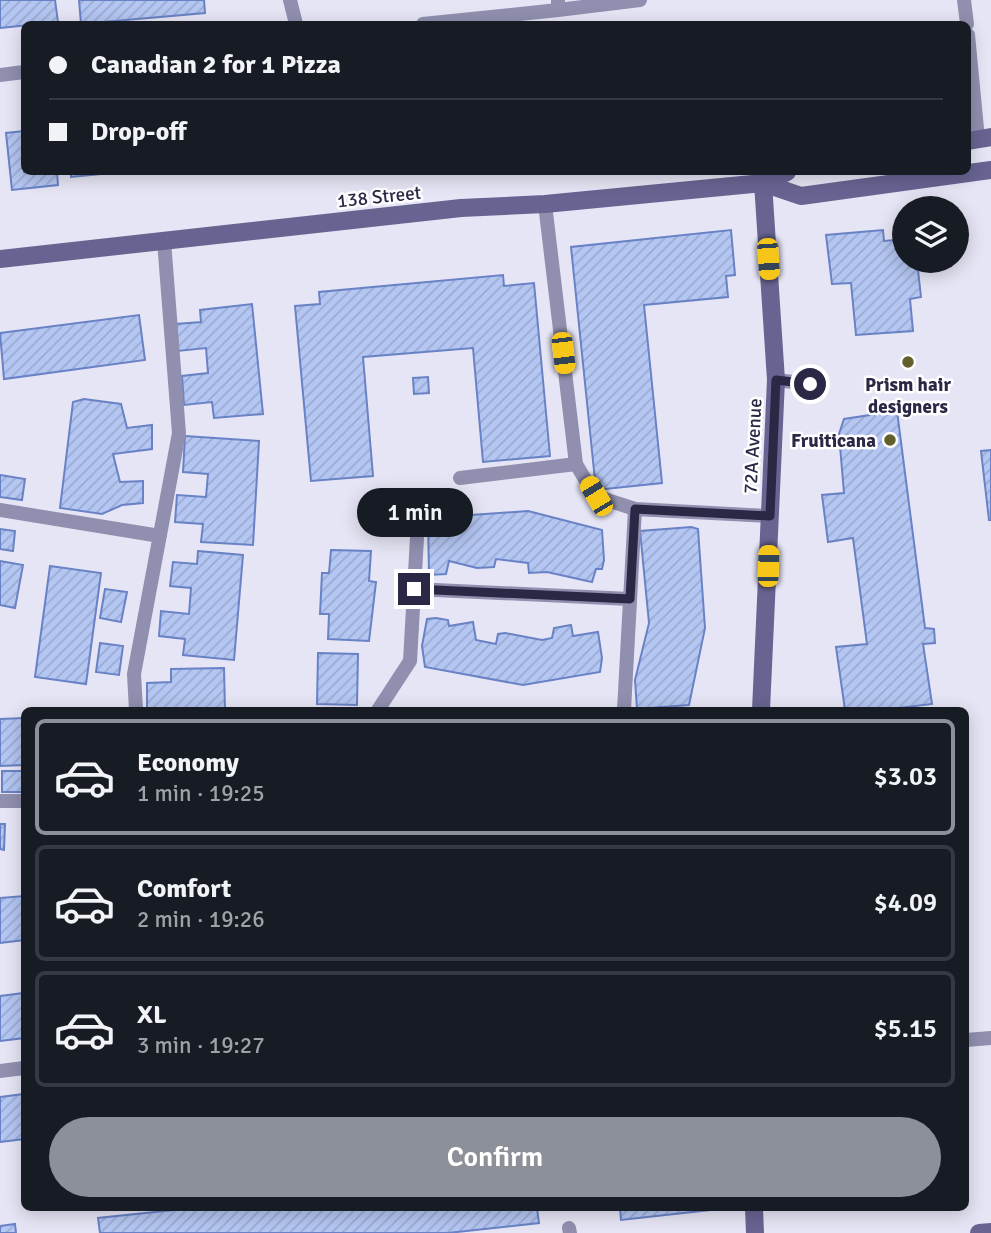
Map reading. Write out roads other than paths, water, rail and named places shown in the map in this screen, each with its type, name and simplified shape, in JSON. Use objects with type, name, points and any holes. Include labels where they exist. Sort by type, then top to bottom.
[{"type":"main road","name":"138 Street","points":[[971,173],[991,170]]},
{"type":"main road","name":"138 Street","points":[[0,259],[461,208],[545,204],[762,183],[779,175]]},
{"type":"main road","name":"138 Street","points":[[762,183],[801,196],[954,175]]},
{"type":"main road","name":"72A Avenue","points":[[761,707],[776,380],[762,183]]},
{"type":"main road","points":[[754,1211],[755,1233]]},
{"type":"main road","points":[[979,1233],[991,1232]]},
{"type":"lane","points":[[290,0],[295,21]]},
{"type":"lane","points":[[444,21],[558,5],[640,0]]},
{"type":"lane","points":[[964,0],[967,21]]},
{"type":"lane","points":[[971,63],[979,139]]},
{"type":"lane","points":[[0,75],[21,72]]},
{"type":"lane","points":[[545,204],[576,464],[596,496],[635,509],[770,516]]},
{"type":"lane","points":[[136,707],[134,674],[179,433],[164,241]]},
{"type":"lane","points":[[776,380],[810,384]]},
{"type":"lane","points":[[460,478],[576,464]]},
{"type":"lane","points":[[624,707],[635,509]]},
{"type":"lane","points":[[0,510],[160,537]]},
{"type":"lane","points":[[380,707],[410,662],[418,520]]},
{"type":"lane","points":[[414,589],[630,599]]},
{"type":"lane","points":[[0,801],[21,801]]},
{"type":"lane","points":[[969,1041],[991,1038]]},
{"type":"lane","points":[[0,1071],[21,1068]]},
{"type":"place","name":"Prism hair designers","points":[[908,362]]},
{"type":"place","name":"Fruiticana","points":[[890,440]]}]
